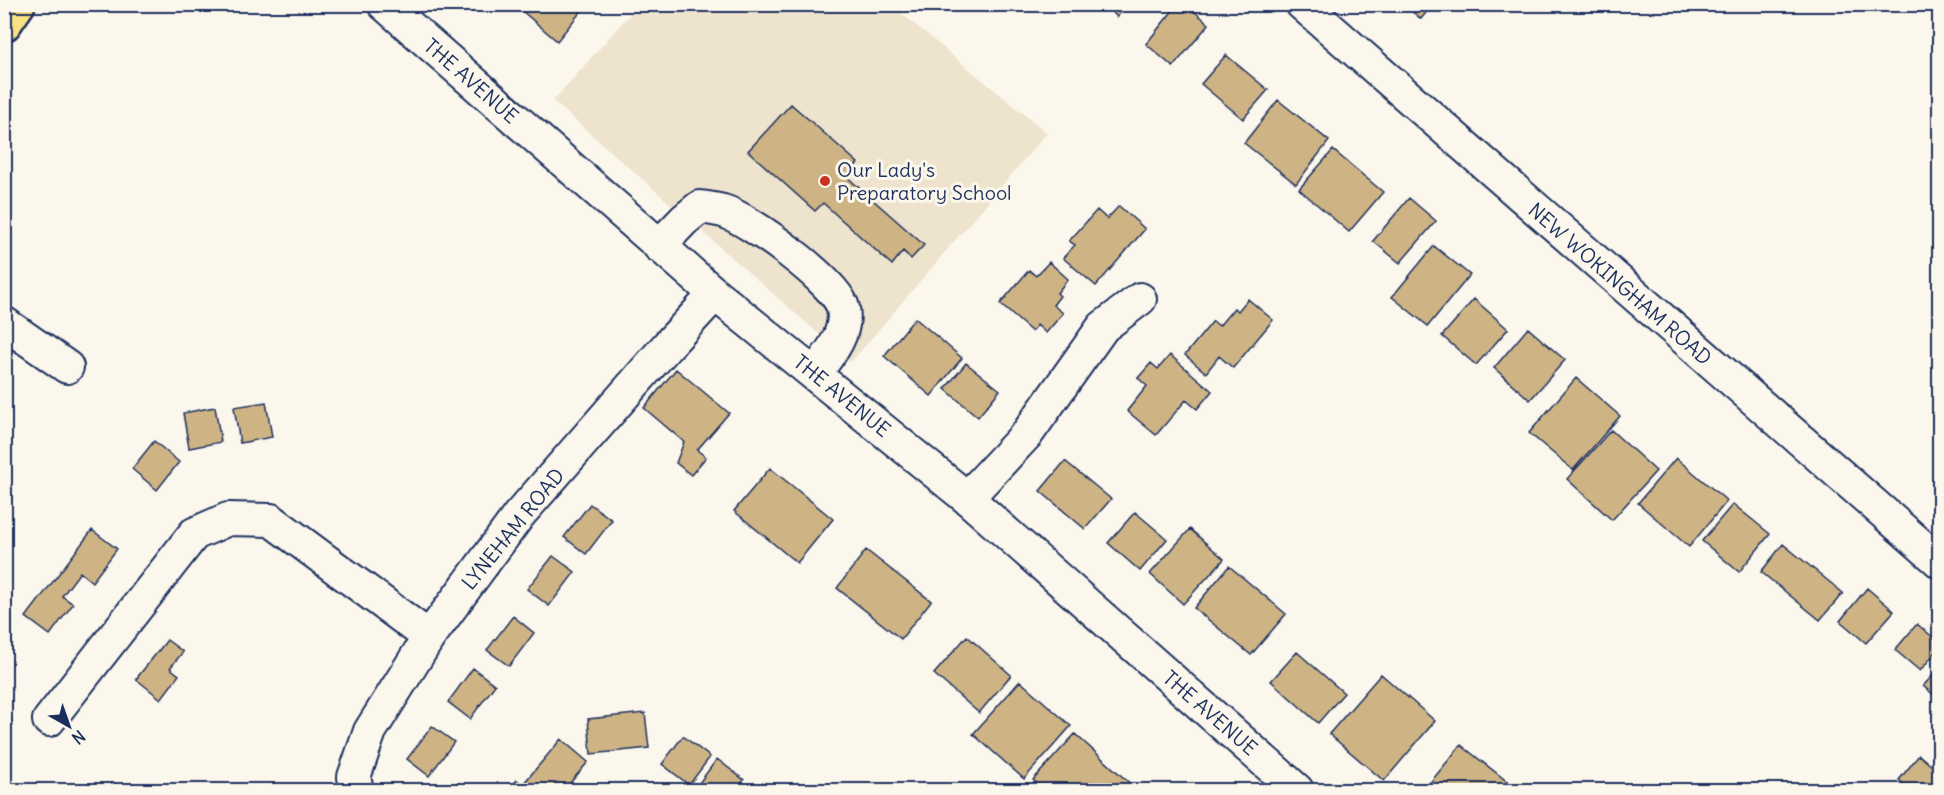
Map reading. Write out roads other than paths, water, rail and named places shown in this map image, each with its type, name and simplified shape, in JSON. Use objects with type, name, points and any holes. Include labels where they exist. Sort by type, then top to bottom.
[{"type":"main road","points":[[4,24],[18,4]]},
{"type":"street","name":"THE AVENUE","points":[[384,4],[715,294],[967,498],[1297,790]]},
{"type":"street","name":"NEW WOKINGHAM ROAD","points":[[1302,4],[1940,562]]},
{"type":"street","points":[[659,246],[684,219],[700,207],[724,211],[767,235],[821,277],[838,295],[843,307],[843,320],[836,347],[814,374]]},
{"type":"street","name":"LYNEHAM ROAD","points":[[357,790],[354,777],[370,731],[429,637],[519,516],[715,294]]},
{"type":"street","points":[[967,498],[1027,434],[1103,327],[1140,299]]},
{"type":"street","points":[[4,324],[67,367]]},
{"type":"street","points":[[49,720],[194,534],[228,519],[271,520],[429,637]]},
{"type":"place","name":"Our Lady's Preparatory School","points":[[825,181]]}]
